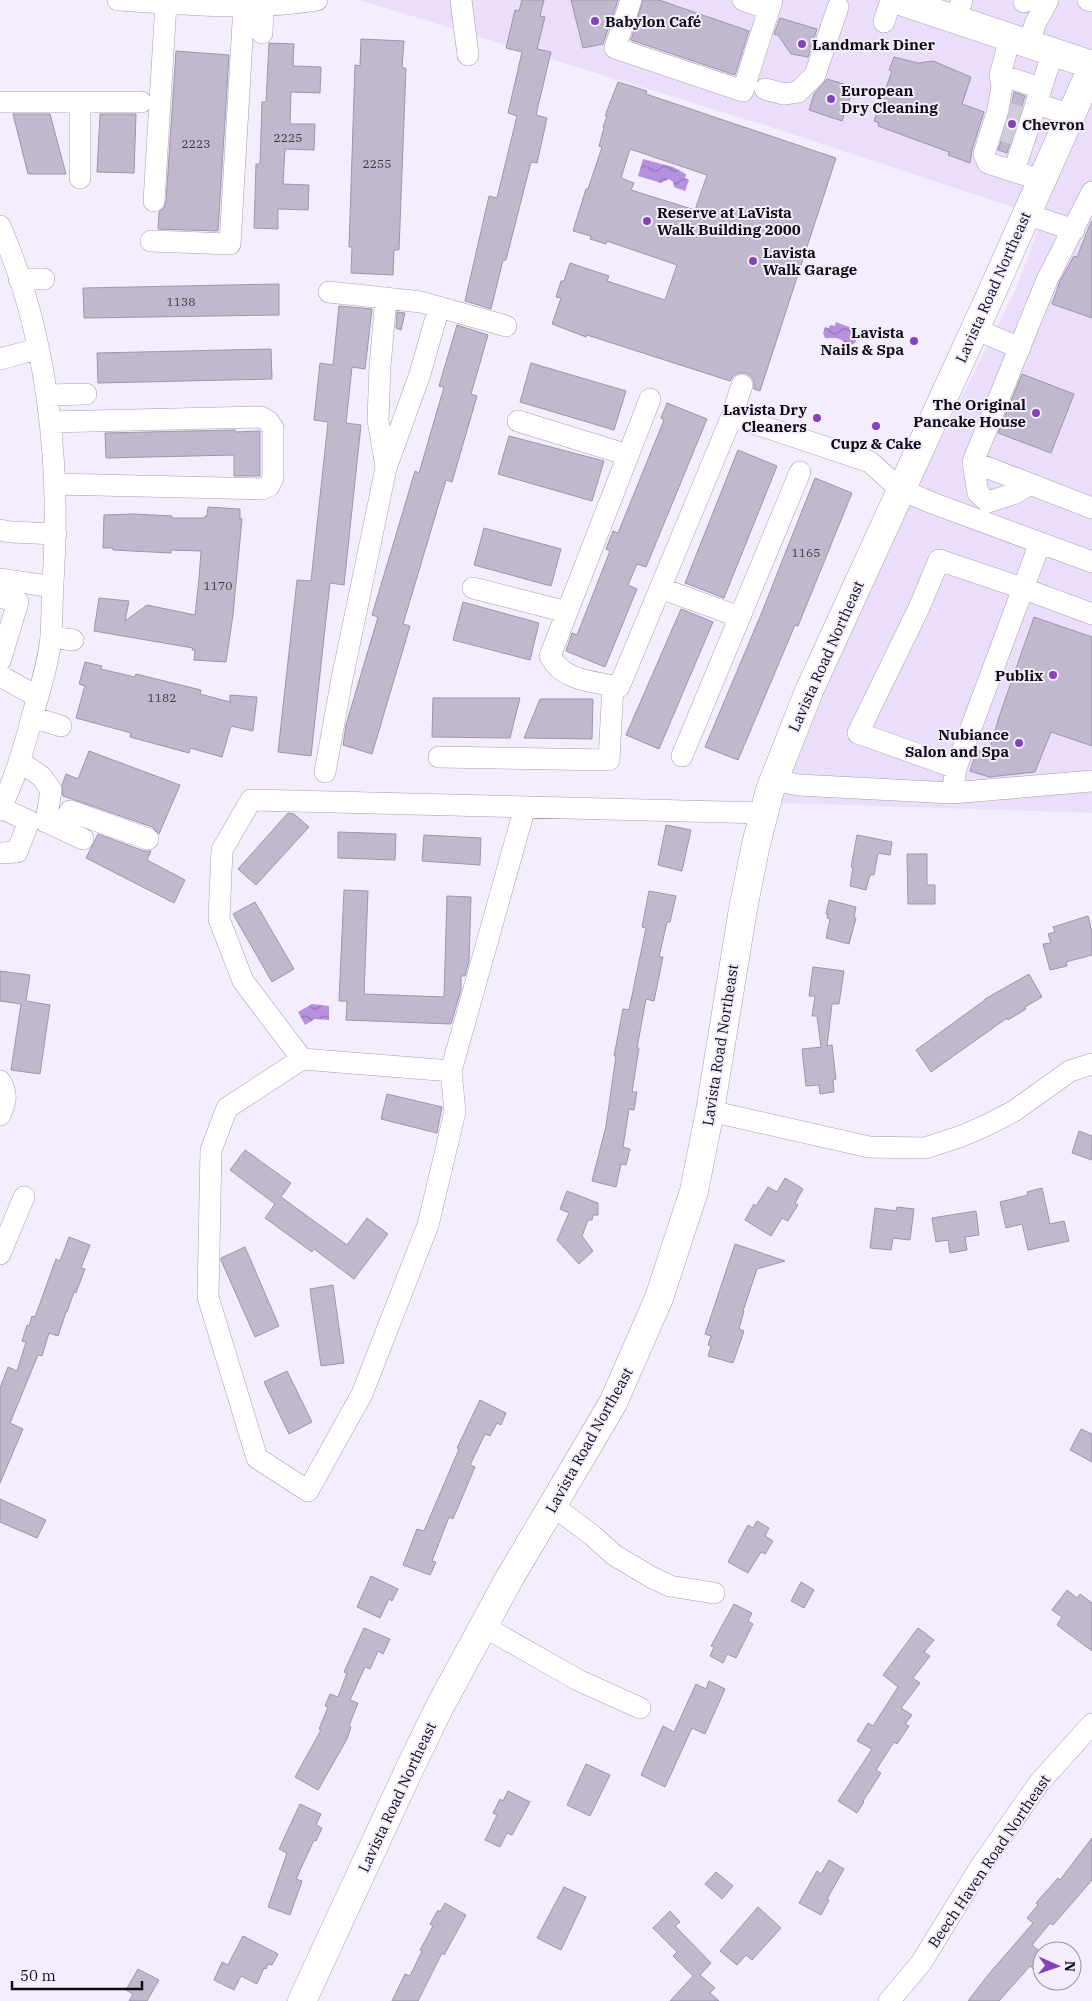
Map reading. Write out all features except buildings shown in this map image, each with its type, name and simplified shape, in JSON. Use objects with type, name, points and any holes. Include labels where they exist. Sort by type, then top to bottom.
[{"type":"main road","points":[[890,11],[958,10],[1031,45],[1092,67]]},
{"type":"main road","name":"Lavista Road Northeast","points":[[302,2001],[409,1770],[483,1626],[613,1403],[659,1298],[694,1191],[710,1111],[743,909],[756,844],[774,780],[809,691],[976,330],[1092,67]]},
{"type":"street","points":[[118,0],[254,6],[317,0]]},
{"type":"street","points":[[461,0],[468,56]]},
{"type":"street","points":[[631,0],[615,48],[743,92],[770,4],[743,0]]},
{"type":"street","points":[[890,11],[891,0]]},
{"type":"street","points":[[1014,170],[1030,117],[1031,45],[1035,24],[1048,0]]},
{"type":"street","points":[[1088,0],[1092,1]]},
{"type":"street","points":[[154,201],[166,3]]},
{"type":"street","points":[[254,6],[262,33]]},
{"type":"street","points":[[151,241],[230,244],[254,6]]},
{"type":"street","points":[[765,89],[784,94],[798,92],[815,75],[838,8]]},
{"type":"street","points":[[1000,75],[1031,45]]},
{"type":"street","points":[[1000,75],[1030,117]]},
{"type":"street","points":[[1000,75],[1002,86],[997,120],[984,154],[988,163],[1041,180]]},
{"type":"street","points":[[0,102],[141,102]]},
{"type":"street","points":[[80,102],[80,178]]},
{"type":"street","points":[[1030,117],[1071,115]]},
{"type":"street","points":[[1031,484],[1012,494],[988,502],[978,493],[973,462],[1047,280],[1090,196]]},
{"type":"street","points":[[1026,214],[1074,230]]},
{"type":"street","points":[[2,235],[29,310],[47,395],[55,491],[56,534],[51,637],[20,761],[14,781],[0,809],[83,839]]},
{"type":"street","points":[[19,280],[44,279]]},
{"type":"street","points":[[328,292],[421,302],[506,326]]},
{"type":"street","points":[[386,298],[380,366],[378,420],[386,468]]},
{"type":"street","points":[[325,772],[386,468],[420,374],[439,307]]},
{"type":"street","points":[[976,330],[1020,348]]},
{"type":"street","points":[[0,359],[37,349]]},
{"type":"street","points":[[650,399],[550,656],[556,667],[570,677],[619,686],[732,416],[742,385]]},
{"type":"street","points":[[47,395],[86,394]]},
{"type":"street","points":[[732,416],[870,462],[901,490],[1092,562]]},
{"type":"street","points":[[50,422],[261,417],[268,421],[273,428],[274,478],[270,486],[262,489],[55,491]]},
{"type":"street","points":[[518,421],[628,455]]},
{"type":"street","points":[[973,462],[1092,508]]},
{"type":"street","points":[[682,756],[800,472]]},
{"type":"street","points":[[55,491],[259,501]]},
{"type":"street","points":[[0,530],[56,534]]},
{"type":"street","points":[[952,793],[956,768],[1040,543]]},
{"type":"street","points":[[956,768],[858,733],[919,608],[939,560],[1092,614]]},
{"type":"street","points":[[0,579],[53,587]]},
{"type":"street","points":[[473,588],[567,612]]},
{"type":"street","points":[[660,588],[740,617]]},
{"type":"street","points":[[0,597],[18,602],[0,661]]},
{"type":"street","points":[[51,637],[74,640]]},
{"type":"street","points":[[0,676],[35,707],[61,726]]},
{"type":"street","points":[[439,757],[609,760],[613,685]]},
{"type":"street","points":[[20,761],[42,776],[51,790],[45,824]]},
{"type":"street","points":[[774,780],[799,785],[952,793],[1092,781]]},
{"type":"street","points":[[302,1059],[243,982],[219,920],[222,850],[251,800],[764,813]]},
{"type":"street","points":[[451,1071],[302,1059],[227,1108],[211,1150],[208,1297],[257,1458],[308,1491],[362,1394],[428,1225],[454,1112],[451,1071],[525,807]]},
{"type":"street","points":[[0,853],[17,852],[45,824],[70,811],[148,840]]},
{"type":"street","points":[[710,1111],[869,1147],[925,1148],[962,1136],[987,1125],[1014,1111],[1070,1071],[1092,1064]]},
{"type":"street","points":[[0,1081],[6,1095],[6,1103],[0,1115]]},
{"type":"street","points":[[0,1254],[24,1198]]},
{"type":"street","points":[[554,1506],[592,1534],[614,1555],[651,1577],[670,1586],[714,1592]]},
{"type":"street","points":[[483,1626],[578,1680],[640,1708]]},
{"type":"street","name":"Beech Haven Road Northeast","points":[[889,2001],[921,1963],[980,1869],[1039,1783],[1092,1724]]},
{"type":"shaded area","points":[[360,0],[1092,0],[1092,813],[781,803],[817,685],[1016,289],[1043,217],[758,123]]},
{"type":"water","points":[[643,159],[673,167],[686,174],[685,178],[689,180],[685,191],[674,187],[673,182],[669,179],[661,183],[638,176]]},
{"type":"water","points":[[836,322],[855,331],[853,336],[857,337],[855,343],[848,344],[837,338],[825,338],[823,333],[825,327],[835,326]]},
{"type":"water","points":[[312,1004],[329,1006],[329,1020],[315,1019],[305,1025],[298,1012]]},
{"type":"tunnel","points":[[1003,112],[1026,118]]},
{"type":"tunnel","points":[[997,129],[1020,136]]},
{"type":"place","name":"Babylon Café","points":[[595,21]]},
{"type":"place","name":"Landmark Diner","points":[[802,44]]},
{"type":"place","name":"European Dry Cleaning","points":[[831,99]]},
{"type":"place","name":"Chevron","points":[[1012,124]]},
{"type":"place","name":"Reserve at LaVista Walk Building 2000","points":[[647,221]]},
{"type":"place","name":"Lavista Walk Garage","points":[[753,261]]},
{"type":"place","name":"Lavista Nails & Spa","points":[[914,341]]},
{"type":"place","name":"The Original Pancake House","points":[[1036,413]]},
{"type":"place","name":"Lavista Dry Cleaners","points":[[817,418]]},
{"type":"place","name":"Cupz & Cake","points":[[876,426]]},
{"type":"place","name":"Publix","points":[[1053,675]]},
{"type":"place","name":"Nubiance Salon and Spa","points":[[1019,743]]}]
